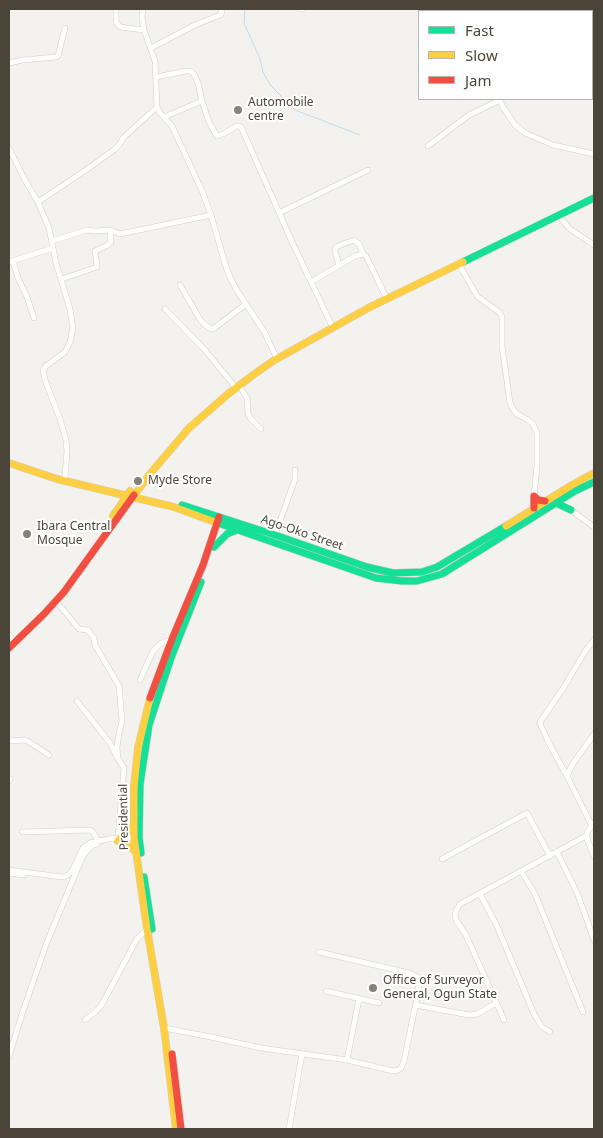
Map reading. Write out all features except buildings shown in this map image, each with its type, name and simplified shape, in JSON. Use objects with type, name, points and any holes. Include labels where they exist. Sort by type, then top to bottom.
[{"type":"main road","points":[[10,639],[41,611],[60,590],[131,495],[189,428],[253,375],[277,359],[387,299],[594,198]]},
{"type":"main road","name":"Ago-Oko Street","points":[[9,459],[64,477],[131,495],[175,502],[221,520],[275,535],[380,571],[393,573],[422,572],[437,567],[545,501],[572,490]]},
{"type":"main road","points":[[9,463],[57,479],[131,495],[221,520],[239,529],[376,578],[418,581],[442,574],[556,503],[594,473]]},
{"type":"main road","points":[[584,482],[594,482]]},
{"type":"main road","points":[[571,510],[568,504],[572,490]]},
{"type":"main road","points":[[9,648],[56,601],[70,584],[131,495]]},
{"type":"main road","points":[[534,496],[536,499],[545,501]]},
{"type":"main road","points":[[534,496],[534,508]]},
{"type":"main road","points":[[556,503],[571,510]]},
{"type":"main road","points":[[181,1129],[137,839],[140,784],[149,725],[171,658],[203,578],[212,546],[209,526],[194,514]]},
{"type":"main road","name":"Presidential","points":[[176,1129],[167,1028],[147,929],[136,852],[137,839],[133,826],[134,787],[138,748],[148,704],[172,639],[212,546],[221,520]]},
{"type":"main road","points":[[212,546],[227,534],[239,529]]},
{"type":"main road","points":[[133,826],[119,839],[136,852]]},
{"type":"street","points":[[116,9],[116,22],[118,26],[144,30]]},
{"type":"street","points":[[143,9],[144,30],[155,61],[157,107],[172,126],[194,173],[211,215],[226,267],[236,289],[265,333],[277,359]]},
{"type":"street","points":[[150,48],[220,14],[222,12],[221,9]]},
{"type":"street","points":[[9,63],[58,56],[65,28]]},
{"type":"street","points":[[156,77],[186,71],[192,72],[198,83],[209,122],[217,136],[240,126],[333,328]]},
{"type":"street","points":[[428,146],[469,115],[497,100]]},
{"type":"street","points":[[500,100],[515,125],[525,133],[554,145],[594,154]]},
{"type":"street","points":[[164,117],[202,101]]},
{"type":"street","points":[[38,202],[115,149],[123,138],[157,107]]},
{"type":"street","points":[[9,148],[38,202],[49,228],[56,263],[70,309],[73,328],[70,342],[65,352],[43,370],[66,440],[67,451],[64,477]]},
{"type":"street","points":[[280,213],[368,170]]},
{"type":"street","points":[[52,241],[87,230],[110,230],[120,234],[211,215]]},
{"type":"street","points":[[558,216],[570,229],[594,245]]},
{"type":"street","points":[[62,279],[96,268],[95,251],[111,242],[110,230]]},
{"type":"street","points":[[339,265],[335,248],[354,240],[359,244],[363,254],[366,256],[387,299]]},
{"type":"street","points":[[34,318],[11,261],[53,248]]},
{"type":"street","points":[[311,282],[339,265],[363,254]]},
{"type":"street","points":[[459,264],[477,296],[500,313],[502,317],[502,346],[510,402],[517,414],[533,424],[537,433],[537,466],[534,496]]},
{"type":"street","points":[[180,285],[197,315],[208,328],[213,329],[246,304]]},
{"type":"street","points":[[165,309],[205,350],[247,398],[248,414],[261,429]]},
{"type":"street","points":[[275,535],[295,479],[295,470]]},
{"type":"street","points":[[571,510],[594,527]]},
{"type":"street","points":[[56,601],[79,629],[90,632],[94,638],[95,645],[119,686],[122,721],[119,734],[118,759]]},
{"type":"street","points":[[140,680],[153,651],[160,644],[172,639]]},
{"type":"street","points":[[504,1020],[466,935],[456,920],[455,914],[460,904],[586,836],[593,824],[550,745],[540,722],[594,640]]},
{"type":"street","points":[[77,701],[110,743],[124,768],[119,839]]},
{"type":"street","points":[[567,776],[572,764],[594,734]]},
{"type":"street","points":[[9,741],[26,740],[48,755]]},
{"type":"street","points":[[442,859],[524,813],[527,813],[550,856]]},
{"type":"street","points":[[22,832],[90,830],[98,841]]},
{"type":"street","points":[[586,836],[594,856]]},
{"type":"street","points":[[9,872],[62,877],[72,871],[83,848],[90,843],[119,839],[137,839]]},
{"type":"street","points":[[9,1056],[48,942],[84,854],[93,846],[119,839]]},
{"type":"street","points":[[556,852],[578,895],[594,940]]},
{"type":"street","points":[[9,872],[64,880],[77,870]]},
{"type":"street","points":[[522,871],[535,894],[583,1012]]},
{"type":"street","points":[[480,894],[534,1014],[542,1028],[550,1032]]},
{"type":"street","points":[[85,1020],[101,1006],[137,939],[147,929]]},
{"type":"street","points":[[167,1028],[212,1036],[261,1048],[347,1060],[393,1071],[401,1068],[415,1005],[419,982],[418,977],[409,973],[319,952]]},
{"type":"street","points":[[326,991],[379,1003]]},
{"type":"street","points":[[347,1060],[359,999]]},
{"type":"street","points":[[415,1005],[469,1015],[477,1014],[496,1003]]},
{"type":"street","points":[[288,1129],[302,1054]]},
{"type":"waterway","points":[[245,9],[244,23],[260,59],[263,72],[271,86],[295,110],[360,135]]},
{"type":"traffic: fast","points":[[463,262],[594,198]]},
{"type":"traffic: fast","points":[[215,522],[376,578],[417,581],[442,574],[575,491],[594,482]]},
{"type":"traffic: fast","points":[[556,503],[571,510]]},
{"type":"traffic: fast","points":[[182,505],[367,567],[393,573],[422,572],[437,567],[506,526]]},
{"type":"traffic: fast","points":[[214,547],[227,534],[239,529]]},
{"type":"traffic: fast","points":[[141,853],[139,837],[140,784],[149,725],[171,658],[201,582]]},
{"type":"traffic: fast","points":[[144,877],[152,929]]},
{"type":"traffic: slow","points":[[136,493],[189,428],[253,375],[273,361],[370,307],[463,262]]},
{"type":"traffic: slow","points":[[9,463],[57,479],[174,507],[215,522]]},
{"type":"traffic: slow","points":[[506,526],[594,473]]},
{"type":"traffic: slow","points":[[113,516],[130,491]]},
{"type":"traffic: slow","points":[[150,698],[138,748],[134,787],[134,837],[164,1028],[176,1129]]},
{"type":"traffic: slow","points":[[120,838],[133,826]]},
{"type":"traffic: slow","points":[[118,841],[128,845],[136,852]]},
{"type":"traffic: jam","points":[[9,648],[64,592],[134,495]]},
{"type":"traffic: jam","points":[[534,508],[534,496],[538,500],[545,501]]},
{"type":"traffic: jam","points":[[150,698],[203,565],[219,517]]},
{"type":"traffic: jam","points":[[172,1054],[181,1129]]},
{"type":"place","name":"Automobile centre","points":[[238,110]]},
{"type":"place","name":"Myde Store","points":[[138,481]]},
{"type":"place","name":"Ibara Central Mosque","points":[[27,534]]},
{"type":"place","name":"Office of Surveyor General, Ogun State","points":[[373,988]]}]
